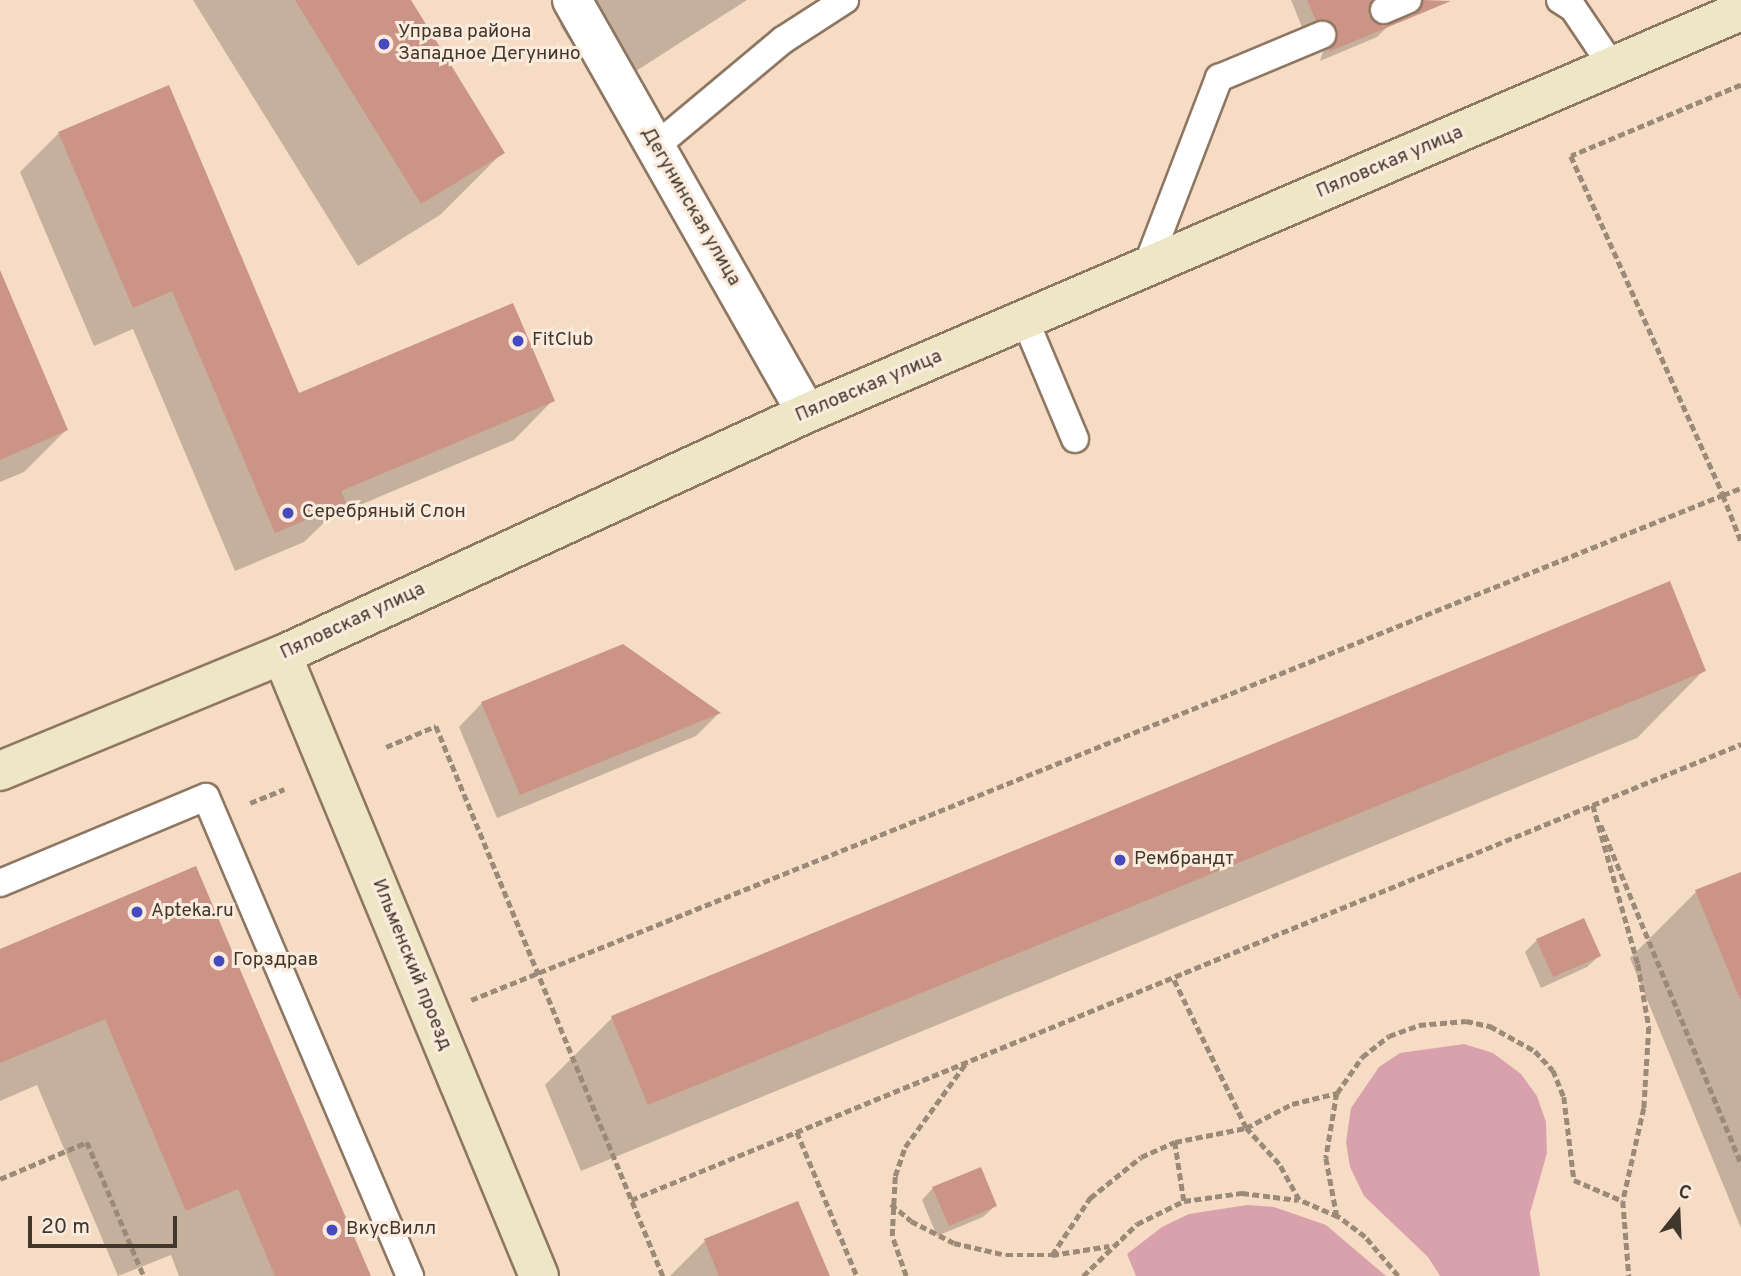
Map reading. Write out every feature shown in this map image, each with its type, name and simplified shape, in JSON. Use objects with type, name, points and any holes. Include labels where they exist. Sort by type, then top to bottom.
[{"type":"street","name":"Дегунинская улица","points":[[572,0],[807,413]]},
{"type":"street","name":"Пяловская улица","points":[[0,771],[282,655],[807,413],[1741,11]]},
{"type":"street","name":"Ильменский проезд","points":[[282,655],[539,1276]]},
{"type":"lane","points":[[656,147],[783,40],[845,0]]},
{"type":"lane","points":[[1560,0],[1573,8],[1612,66]]},
{"type":"lane","points":[[1146,268],[1219,78],[1322,36]]},
{"type":"lane","points":[[1026,320],[1075,439]]},
{"type":"lane","points":[[0,883],[206,797],[410,1276]]},
{"type":"path","points":[[1741,85],[1571,156],[1723,495],[1741,541]]},
{"type":"path","points":[[432,1016],[1741,488]]},
{"type":"path","points":[[386,747],[436,726],[663,1276]]},
{"type":"path","points":[[631,1200],[1741,744]]},
{"type":"path","points":[[1593,805],[1741,1163]]},
{"type":"path","points":[[1593,805],[1638,964],[1649,1027],[1644,1108],[1623,1201],[1629,1276]]},
{"type":"path","points":[[1173,978],[1246,1128],[1279,1164],[1299,1200]]},
{"type":"path","points":[[1338,1217],[1326,1158],[1337,1093],[1362,1057],[1389,1036],[1444,1021],[1490,1026],[1525,1044],[1553,1070],[1571,1125],[1572,1175],[1576,1183],[1623,1201]]},
{"type":"path","points":[[906,1276],[892,1236],[890,1203],[905,1147],[968,1062]]},
{"type":"path","points":[[1052,1255],[1077,1212],[1114,1175],[1175,1142],[1246,1128],[1292,1104],[1337,1093]]},
{"type":"path","points":[[797,1132],[857,1276]]},
{"type":"path","points":[[0,1179],[87,1142],[144,1276]]},
{"type":"path","points":[[1175,1142],[1184,1201]]},
{"type":"path","points":[[1083,1276],[1109,1246],[1137,1224],[1184,1201],[1242,1193],[1299,1200],[1338,1217],[1365,1237],[1398,1276]]},
{"type":"path","points":[[890,1203],[911,1221],[954,1242],[1006,1255],[1052,1255],[1109,1246]]},
{"type":"shaded area","points":[[1464,1044],[1493,1053],[1521,1074],[1537,1096],[1546,1122],[1547,1153],[1530,1213],[1540,1276],[1440,1276],[1428,1257],[1364,1196],[1350,1167],[1346,1142],[1351,1108],[1379,1067],[1400,1053]]},
{"type":"shaded area","points":[[1247,1205],[1274,1207],[1326,1225],[1386,1276],[1136,1276],[1127,1254],[1162,1227],[1189,1214]]},
{"type":"building","points":[[295,0],[411,0],[505,153],[421,204]]},
{"type":"building","points":[[1307,0],[1372,0],[1369,15],[1383,26],[1415,14],[1423,0],[1451,1],[1328,52],[1337,38],[1337,30],[1331,22],[1316,21]]},
{"type":"building","points":[[169,85],[299,393],[513,303],[555,401],[341,491],[346,503],[275,533],[172,291],[133,308],[58,132]]},
{"type":"building","points":[[0,270],[68,430],[0,460]]},
{"type":"building","name":"Рембрандт","points":[[1670,581],[1706,671],[648,1105],[611,1016]]},
{"type":"building","points":[[623,644],[721,713],[520,795],[481,702]]},
{"type":"building","points":[[196,866],[371,1276],[275,1276],[238,1189],[186,1211],[105,1019],[0,1063],[0,949]]},
{"type":"building","points":[[1741,872],[1741,999],[1740,999],[1695,890]]},
{"type":"building","points":[[1584,918],[1601,956],[1553,977],[1536,939]]},
{"type":"building","points":[[981,1167],[997,1206],[949,1226],[932,1187]]},
{"type":"building","points":[[798,1201],[830,1276],[719,1276],[704,1239]]},
{"type":"place","name":"Управа района Западное Дегунино","points":[[384,44]]},
{"type":"place","name":"FitClub","points":[[518,341]]},
{"type":"place","name":"Серебряный Слон","points":[[288,513]]},
{"type":"place","name":"Рембрандт","points":[[1120,860]]},
{"type":"place","name":"Apteka.ru","points":[[137,912]]},
{"type":"place","name":"Горздрав","points":[[219,961]]},
{"type":"place","name":"ВкусВилл","points":[[332,1230]]}]
